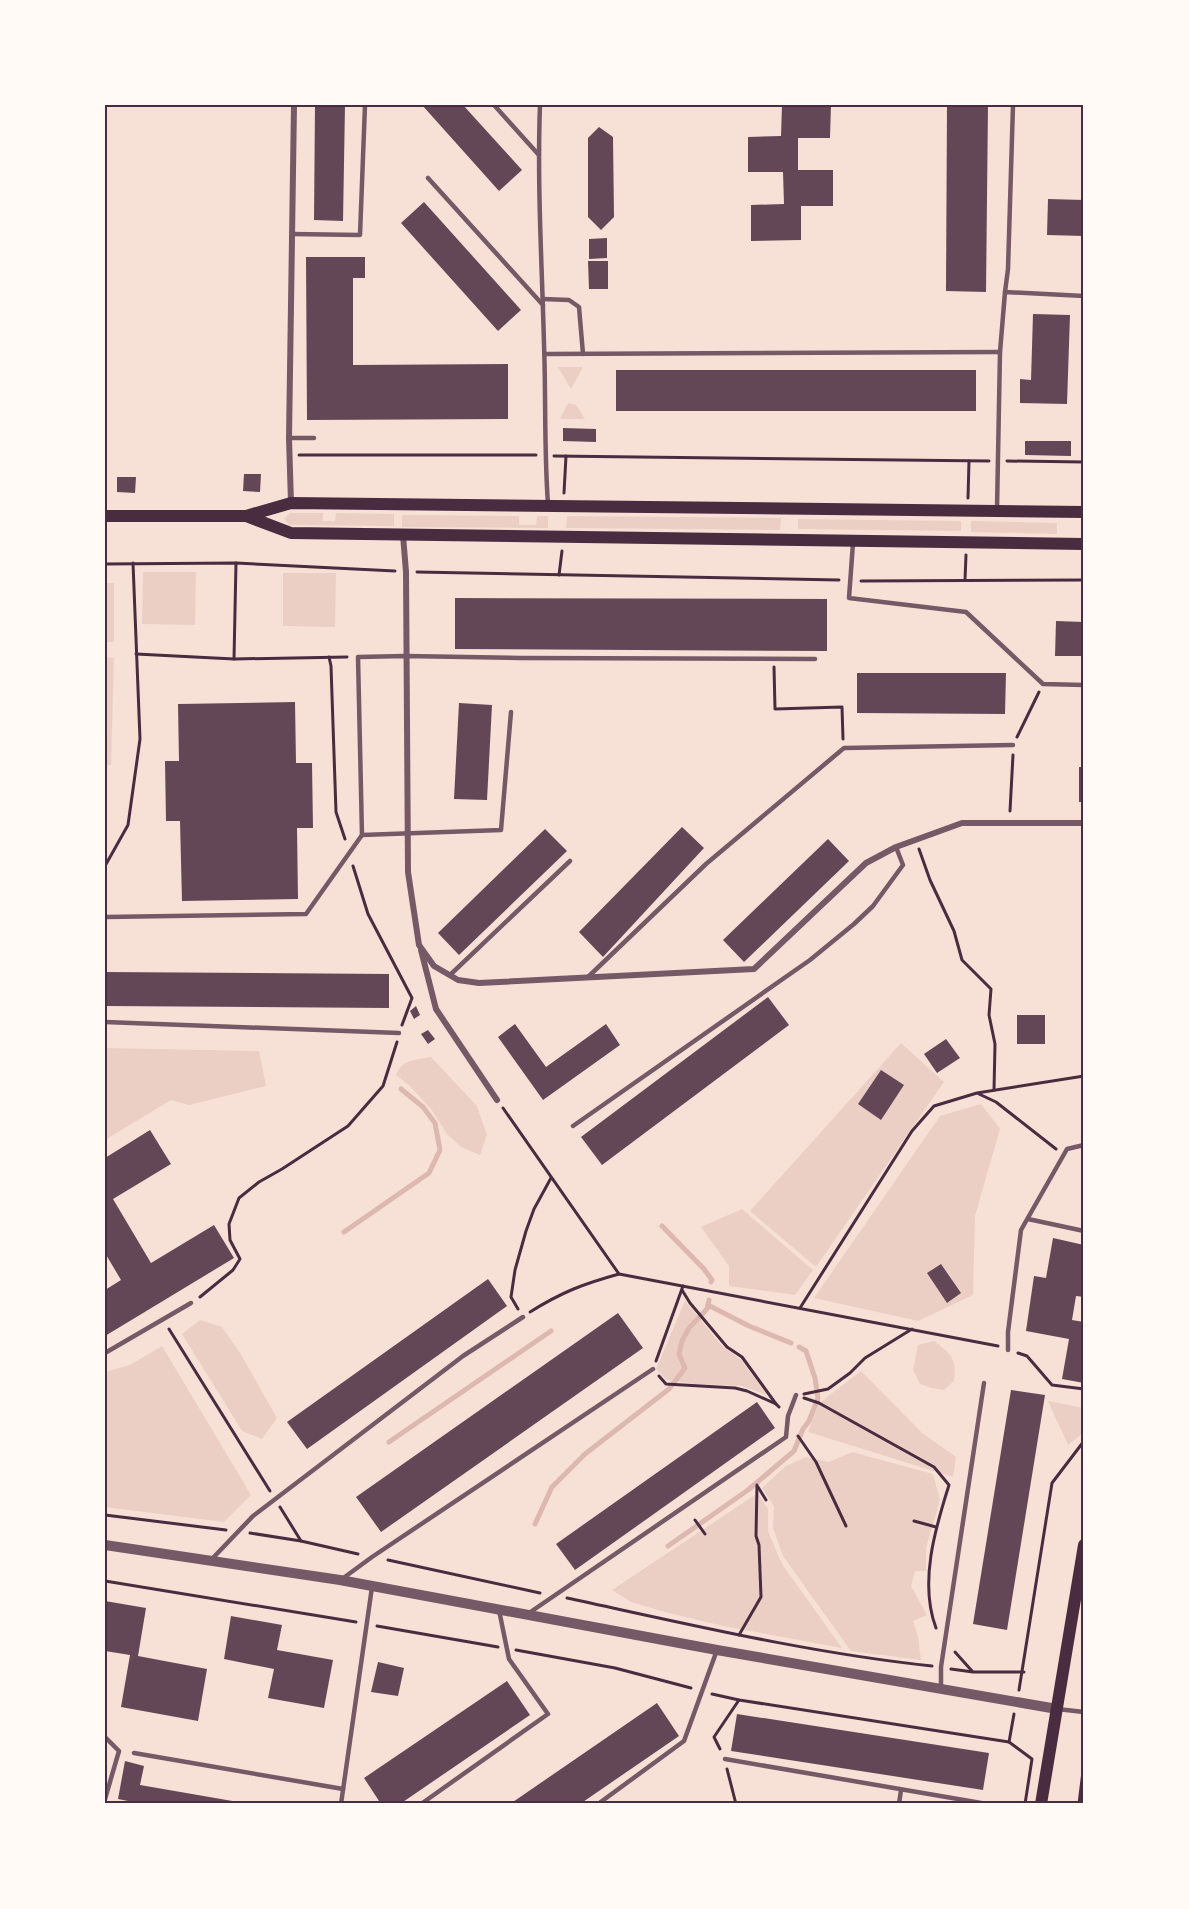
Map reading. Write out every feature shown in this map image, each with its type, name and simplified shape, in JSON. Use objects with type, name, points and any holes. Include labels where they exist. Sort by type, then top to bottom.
[{"type":"main road","points":[[105,516],[246,516],[291,503],[1084,512]]},
{"type":"main road","points":[[246,516],[291,533],[1084,544]]},
{"type":"main road","points":[[1041,1804],[1084,1546]]},
{"type":"street","points":[[291,503],[289,419],[294,105]]},
{"type":"street","points":[[403,535],[406,572],[408,872],[419,945],[436,1009],[497,1100]]},
{"type":"street","points":[[419,945],[434,966],[458,980],[479,983],[754,969],[866,863],[896,847],[962,823],[1084,823]]},
{"type":"street","points":[[105,1545],[340,1580],[717,1650],[1057,1709]]},
{"type":"lane","points":[[292,234],[360,235],[365,105]]},
{"type":"lane","points":[[494,105],[538,154]]},
{"type":"lane","points":[[540,105],[538,154],[545,354],[544,455],[548,506]]},
{"type":"lane","points":[[997,511],[1000,352],[1008,269],[1013,105]]},
{"type":"lane","points":[[428,178],[543,302]]},
{"type":"lane","points":[[1005,292],[1084,296]]},
{"type":"lane","points":[[543,302],[569,300],[579,307],[583,354]]},
{"type":"lane","points":[[545,354],[1000,352]]},
{"type":"lane","points":[[289,438],[314,438]]},
{"type":"lane","points":[[853,541],[849,598],[966,612],[1043,684],[1084,685]]},
{"type":"lane","points":[[105,917],[306,914],[362,835],[358,657],[815,659]]},
{"type":"lane","points":[[362,835],[501,830],[511,712]]},
{"type":"lane","points":[[588,977],[706,864],[844,748],[1013,745]]},
{"type":"lane","points":[[573,1126],[810,960],[854,924],[873,906],[903,865],[896,847]]},
{"type":"lane","points":[[450,975],[570,861]]},
{"type":"lane","points":[[105,1022],[399,1033]]},
{"type":"lane","points":[[1008,1350],[1008,1332],[1021,1230],[1067,1149],[1084,1145]]},
{"type":"lane","points":[[1028,1219],[1084,1231]]},
{"type":"lane","points":[[105,1353],[191,1303]]},
{"type":"lane","points":[[211,1560],[253,1516],[463,1356],[523,1317]]},
{"type":"lane","points":[[340,1580],[653,1369]]},
{"type":"lane","points":[[941,1690],[941,1667],[984,1383]]},
{"type":"lane","points":[[527,1614],[786,1437],[788,1416],[796,1395]]},
{"type":"lane","points":[[341,1804],[373,1586]]},
{"type":"lane","points":[[421,1804],[548,1714],[509,1659],[499,1609]]},
{"type":"lane","points":[[598,1804],[684,1741],[717,1650]]},
{"type":"lane","points":[[1057,1709],[1084,1712]]},
{"type":"lane","points":[[105,1737],[119,1751],[105,1798]]},
{"type":"lane","points":[[134,1753],[343,1789]]},
{"type":"lane","points":[[725,1759],[987,1804]]},
{"type":"lane","points":[[899,1804],[902,1790]]},
{"type":"path","points":[[289,455],[544,455],[1084,462]]},
{"type":"path","points":[[965,580],[966,551]]},
{"type":"path","points":[[234,659],[236,562]]},
{"type":"path","points":[[105,564],[236,562],[406,572],[850,580],[1084,580]]},
{"type":"path","points":[[105,866],[128,825],[140,739],[133,563]]},
{"type":"path","points":[[136,654],[234,659],[358,657]]},
{"type":"path","points":[[191,1303],[214,1287],[232,1270],[240,1258],[230,1240],[229,1224],[239,1198],[259,1182],[348,1126],[383,1086],[412,998],[368,914],[336,812],[332,666],[329,657]]},
{"type":"path","points":[[774,659],[776,708],[842,707],[844,748]]},
{"type":"path","points":[[1010,822],[1013,745],[1043,684]]},
{"type":"path","points":[[915,839],[930,880],[954,932],[962,960],[991,989],[989,1015],[996,1044],[994,1090]]},
{"type":"path","points":[[800,1308],[912,1131],[934,1106],[977,1093],[1084,1076]]},
{"type":"path","points":[[977,1093],[996,1102],[1064,1154]]},
{"type":"path","points":[[497,1100],[619,1274]]},
{"type":"path","points":[[551,1177],[534,1209],[515,1270],[511,1297],[523,1317],[554,1297],[576,1287],[619,1274],[683,1288],[994,1345],[1027,1356],[1052,1385],[1084,1389]]},
{"type":"path","points":[[683,1288],[653,1369],[666,1384],[735,1388],[776,1404]]},
{"type":"path","points":[[683,1288],[690,1303],[727,1347],[742,1357],[776,1404],[788,1416]]},
{"type":"path","points":[[163,1320],[301,1541]]},
{"type":"path","points":[[796,1395],[828,1389],[866,1358],[912,1329]]},
{"type":"path","points":[[814,1401],[934,1467],[949,1485],[936,1527],[929,1586],[930,1612],[939,1636],[973,1672]]},
{"type":"path","points":[[796,1434],[816,1462],[846,1526]]},
{"type":"path","points":[[1009,1742],[1024,1672],[1052,1483],[1084,1442]]},
{"type":"path","points":[[739,1635],[761,1597],[759,1545],[756,1536],[758,1485],[766,1500]]},
{"type":"path","points":[[695,1520],[705,1534]]},
{"type":"path","points":[[914,1521],[936,1527]]},
{"type":"path","points":[[105,1581],[615,1668],[739,1700],[1009,1742],[1032,1759],[1024,1804]]},
{"type":"path","points":[[1079,1804],[1084,1763]]},
{"type":"shaded area","points":[[558,367],[583,367],[571,389]]},
{"type":"shaded area","points":[[568,403],[576,405],[585,419],[560,419]]},
{"type":"shaded area","points":[[290,513],[323,513],[323,521],[335,521],[336,513],[394,514],[394,526],[289,525],[284,519]]},
{"type":"shaded area","points":[[402,515],[519,516],[519,525],[536,525],[537,516],[548,516],[548,528],[402,527]]},
{"type":"shaded area","points":[[567,516],[781,518],[780,530],[566,528]]},
{"type":"shaded area","points":[[798,519],[961,521],[961,531],[798,529]]},
{"type":"shaded area","points":[[971,521],[1057,523],[1057,534],[971,532]]},
{"type":"shaded area","points":[[143,572],[196,572],[195,625],[142,624]]},
{"type":"shaded area","points":[[283,573],[336,573],[335,627],[283,626]]},
{"type":"shaded area","points":[[105,583],[114,583],[114,642],[105,642]]},
{"type":"shaded area","points":[[106,657],[114,658],[111,765],[105,765]]},
{"type":"shaded area","points":[[901,1043],[944,1082],[816,1267],[750,1211]]},
{"type":"shaded area","points":[[105,1048],[259,1051],[266,1086],[189,1105],[171,1100],[105,1140]]},
{"type":"shaded area","points":[[431,1057],[477,1106],[487,1135],[480,1155],[461,1147],[447,1134],[431,1109],[409,1085],[396,1075],[406,1063]]},
{"type":"shaded area","points":[[981,1104],[1000,1129],[975,1216],[973,1295],[918,1321],[814,1298],[940,1116]]},
{"type":"shaded area","points":[[742,1209],[813,1270],[795,1295],[729,1286],[729,1266],[701,1227]]},
{"type":"shaded area","points":[[685,1301],[722,1346],[742,1361],[767,1395],[742,1386],[667,1380],[656,1369]]},
{"type":"shaded area","points":[[200,1320],[222,1327],[240,1353],[277,1418],[262,1439],[242,1431],[182,1334]]},
{"type":"shaded area","points":[[934,1341],[949,1354],[955,1367],[954,1381],[944,1390],[920,1384],[913,1370],[918,1345]]},
{"type":"shaded area","points":[[162,1346],[251,1495],[224,1522],[105,1507],[105,1372],[130,1365]]},
{"type":"shaded area","points":[[861,1371],[922,1433],[956,1457],[953,1477],[808,1432],[819,1403]]},
{"type":"shaded area","points":[[1048,1401],[1084,1408],[1084,1432],[1068,1445]]},
{"type":"shaded area","points":[[852,1452],[933,1474],[940,1500],[926,1548],[926,1571],[915,1571],[911,1586],[927,1615],[913,1621],[918,1636],[921,1660],[851,1651],[783,1556],[773,1528],[774,1506],[762,1488],[786,1466],[806,1457],[829,1462]]},
{"type":"shaded area","points":[[758,1493],[768,1509],[768,1531],[782,1564],[842,1648],[723,1626],[661,1611],[631,1602],[612,1590]]},
{"type":"building","points":[[315,105],[345,105],[343,221],[314,220]]},
{"type":"building","points":[[422,105],[463,105],[522,170],[499,191]]},
{"type":"building","points":[[782,105],[831,105],[830,138],[798,138],[798,170],[833,170],[833,206],[801,206],[801,240],[751,241],[751,205],[784,204],[783,172],[748,172],[748,137],[781,136]]},
{"type":"building","points":[[947,105],[988,105],[986,292],[946,291]]},
{"type":"building","points":[[599,127],[613,137],[614,217],[601,230],[588,217],[588,138]]},
{"type":"building","points":[[1048,199],[1084,200],[1084,236],[1047,235]]},
{"type":"building","points":[[424,202],[521,310],[498,331],[401,223]]},
{"type":"building","points":[[607,238],[607,258],[589,259],[589,239]]},
{"type":"building","points":[[306,257],[365,257],[365,278],[353,278],[353,365],[508,364],[508,419],[307,420]]},
{"type":"building","points":[[588,261],[608,261],[608,289],[589,289]]},
{"type":"building","points":[[1033,314],[1070,315],[1067,404],[1020,403],[1020,379],[1031,380]]},
{"type":"building","points":[[616,370],[976,370],[976,411],[616,411]]},
{"type":"building","points":[[563,428],[596,429],[596,442],[563,441]]},
{"type":"building","points":[[1025,441],[1071,441],[1071,456],[1025,455]]},
{"type":"building","points":[[244,474],[261,474],[260,492],[243,491]]},
{"type":"building","points":[[117,477],[136,477],[135,493],[117,492]]},
{"type":"building","points":[[455,598],[827,599],[827,651],[455,649]]},
{"type":"building","points":[[1056,621],[1084,622],[1084,656],[1055,656]]},
{"type":"building","points":[[857,673],[1006,673],[1005,714],[857,713]]},
{"type":"building","points":[[295,702],[296,763],[312,763],[313,828],[297,828],[298,899],[182,901],[180,821],[166,821],[165,761],[179,761],[178,704]]},
{"type":"building","points":[[459,703],[492,705],[487,800],[454,799]]},
{"type":"building","points":[[1079,767],[1084,767],[1084,802],[1079,802]]},
{"type":"building","points":[[682,827],[704,848],[603,957],[579,932]]},
{"type":"building","points":[[545,829],[567,851],[459,955],[438,933]]},
{"type":"building","points":[[828,839],[849,861],[744,962],[723,940]]},
{"type":"building","points":[[105,972],[389,974],[389,1008],[105,1006]]},
{"type":"building","points":[[768,997],[789,1025],[602,1165],[581,1137]]},
{"type":"building","points":[[416,1006],[420,1015],[414,1019],[410,1011]]},
{"type":"building","points":[[1017,1015],[1045,1015],[1045,1044],[1017,1044]]},
{"type":"building","points":[[515,1024],[546,1067],[606,1024],[620,1045],[543,1100],[498,1037]]},
{"type":"building","points":[[428,1030],[435,1039],[428,1044],[421,1034]]},
{"type":"building","points":[[946,1039],[960,1058],[937,1073],[924,1054]]},
{"type":"building","points":[[881,1070],[904,1085],[881,1120],[858,1104]]},
{"type":"building","points":[[150,1130],[171,1164],[113,1199],[151,1263],[214,1225],[234,1258],[105,1336],[105,1290],[121,1280],[105,1253],[105,1158]]},
{"type":"building","points":[[1053,1238],[1084,1245],[1084,1297],[1076,1296],[1072,1320],[1084,1322],[1084,1383],[1062,1379],[1069,1339],[1026,1331],[1034,1276],[1046,1278]]},
{"type":"building","points":[[941,1264],[961,1293],[947,1303],[927,1273]]},
{"type":"building","points":[[488,1279],[507,1306],[307,1449],[287,1422]]},
{"type":"building","points":[[618,1313],[643,1348],[381,1532],[356,1497]]},
{"type":"building","points":[[1011,1390],[1045,1395],[1007,1630],[973,1624]]},
{"type":"building","points":[[757,1402],[775,1428],[575,1570],[556,1544]]},
{"type":"building","points":[[105,1601],[146,1608],[138,1656],[207,1669],[198,1721],[121,1707],[130,1655],[105,1651]]},
{"type":"building","points":[[231,1616],[282,1625],[277,1650],[333,1660],[324,1708],[268,1698],[274,1669],[224,1659]]},
{"type":"building","points":[[378,1662],[404,1668],[398,1696],[371,1692]]},
{"type":"building","points":[[507,1681],[530,1715],[400,1804],[381,1804],[364,1778]]},
{"type":"building","points":[[657,1703],[679,1736],[580,1804],[510,1804]]},
{"type":"building","points":[[737,1714],[989,1753],[983,1790],[731,1751]]},
{"type":"building","points":[[125,1761],[144,1766],[140,1785],[244,1804],[143,1804],[118,1799]]},
{"type":"waterway","points":[[344,1232],[429,1173],[440,1150],[435,1123],[423,1107],[401,1089]]},
{"type":"waterway","points":[[662,1226],[704,1269],[712,1280],[711,1282]]},
{"type":"waterway","points":[[535,1524],[552,1487],[585,1454],[669,1389],[685,1368],[679,1354],[682,1341],[689,1328],[707,1309],[709,1300]]},
{"type":"waterway","points":[[708,1305],[749,1326],[791,1343]]},
{"type":"waterway","points":[[389,1442],[551,1331]]},
{"type":"waterway","points":[[668,1546],[748,1490],[794,1451],[818,1398],[815,1378],[806,1351],[799,1347]]}]
